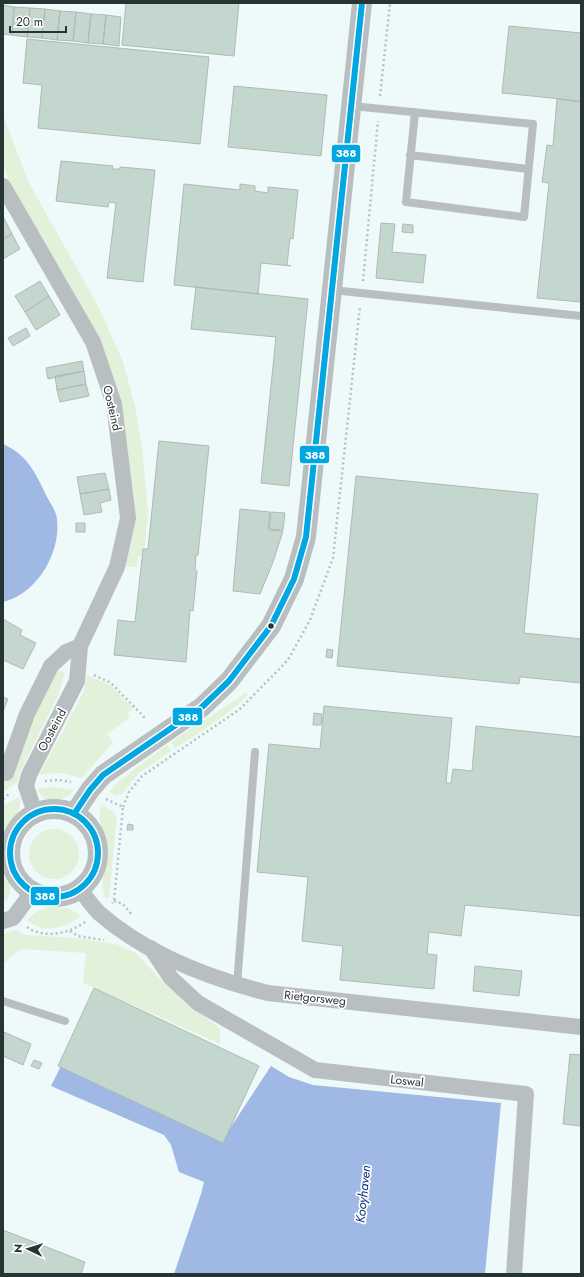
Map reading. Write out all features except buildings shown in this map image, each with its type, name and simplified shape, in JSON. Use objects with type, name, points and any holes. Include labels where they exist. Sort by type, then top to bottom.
[{"type":"street","points":[[74,814],[90,790],[103,775],[202,707],[230,681],[274,619],[294,579],[306,537],[362,3]]},
{"type":"street","name":"Oosteind","points":[[3,186],[93,342],[114,404],[128,518],[117,568],[80,646],[77,681],[28,775],[26,786]]},
{"type":"street","points":[[6,773],[27,714],[51,666],[66,652],[80,646]]},
{"type":"street","points":[[26,786],[35,813]]},
{"type":"street","points":[[55,809],[74,814],[85,821],[93,831],[98,850],[97,863],[93,875],[80,889],[65,896],[44,896],[32,891],[16,876],[7,855],[16,830],[35,813],[55,809]]},
{"type":"street","name":"Rietgorsweg","points":[[80,889],[98,912],[141,943],[207,975],[237,985],[268,993],[581,1027]]},
{"type":"street","points":[[8,919],[32,891]]},
{"type":"street","name":"Loswal","points":[[151,948],[171,978],[198,1003],[315,1070],[526,1094],[514,1274]]},
{"type":"lane","points":[[351,106],[415,112],[533,124],[524,217],[406,202],[415,112]]},
{"type":"lane","points":[[410,155],[528,169]]},
{"type":"lane","points":[[332,290],[581,316]]},
{"type":"lane","points":[[237,985],[255,752]]},
{"type":"lane","points":[[3,1001],[65,1021]]},
{"type":"path","points":[[79,668],[111,683],[145,718]]},
{"type":"path","points":[[8,919],[33,932],[58,934],[70,932],[114,901],[122,807],[79,784],[58,780],[42,781],[26,786]]},
{"type":"green space","points":[[3,115],[29,183],[98,306],[123,362],[135,406],[142,448],[148,512],[144,556],[138,556],[137,567],[116,566],[132,521],[134,500],[125,430],[85,317],[69,283],[17,200],[3,165]]},
{"type":"green space","points":[[61,671],[65,673],[58,696],[20,772],[17,782],[3,792],[3,784],[31,718],[57,672]]},
{"type":"green space","points":[[87,675],[110,685],[133,708],[127,713],[130,717],[107,734],[113,742],[82,778],[62,773],[40,774],[84,691]]},
{"type":"green space","points":[[246,693],[248,695],[222,717],[175,748],[171,742]]},
{"type":"green space","points":[[167,745],[171,751],[139,773],[122,794],[116,796],[109,792],[118,782]]},
{"type":"green space","points":[[55,787],[74,790],[64,798],[52,801],[44,799],[37,789]]},
{"type":"green space","points":[[19,797],[19,812],[3,831],[3,806]]},
{"type":"green space","points":[[101,804],[113,812],[117,817],[109,897],[106,899],[102,886],[107,853],[100,823]]},
{"type":"green space","points":[[54,829],[63,831],[72,836],[77,845],[79,854],[77,863],[72,872],[63,877],[54,879],[45,877],[36,872],[31,863],[29,854],[31,845],[36,836],[45,831]]},
{"type":"green space","points":[[3,877],[10,885],[9,895],[6,902],[3,899]]},
{"type":"green space","points":[[51,906],[70,909],[81,916],[68,924],[54,928],[34,925],[27,920],[36,912]]},
{"type":"green space","points":[[16,930],[24,935],[76,938],[119,945],[137,954],[159,978],[220,1029],[220,1044],[83,983],[86,953],[21,949],[4,963],[3,934]]},
{"type":"water","points":[[3,444],[12,448],[19,454],[35,473],[56,513],[57,532],[51,558],[36,581],[15,598],[3,602]]},
{"type":"water","name":"Kooyhaven","points":[[62,1064],[223,1139],[271,1066],[289,1077],[313,1085],[501,1103],[485,1274],[174,1274],[204,1182],[179,1172],[171,1145],[164,1135],[51,1086]]},
{"type":"transit line","name":"388","points":[[74,814],[90,790],[103,775],[202,707],[229,681],[271,626],[294,579],[306,537],[362,3]]},
{"type":"transit line","name":"388","points":[[54,809],[71,812],[85,822],[95,836],[98,853],[95,870],[85,884],[71,894],[54,897],[37,894],[23,884],[13,870],[10,853],[13,836],[23,822],[37,812],[54,809]]}]
